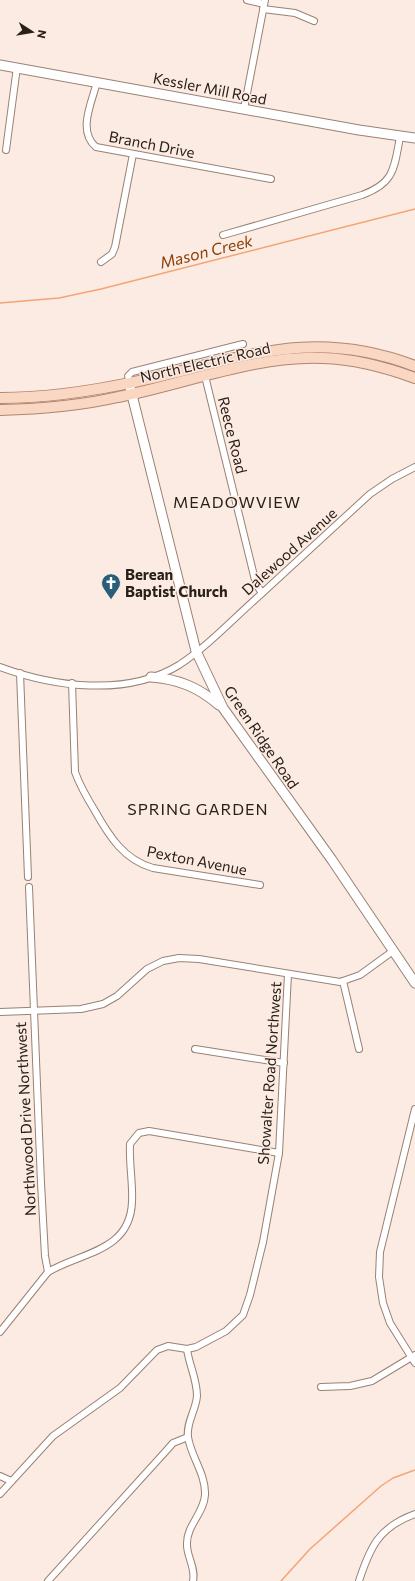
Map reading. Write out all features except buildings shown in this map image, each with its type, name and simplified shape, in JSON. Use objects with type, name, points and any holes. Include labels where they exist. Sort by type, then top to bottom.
[{"type":"main road","name":"North Electric Road","points":[[0,398],[72,394],[130,383],[274,349],[317,346],[370,352],[415,366]]},
{"type":"main road","name":"North Electric Road","points":[[0,410],[72,405],[132,394],[266,362],[324,358],[372,364],[415,378]]},
{"type":"street","points":[[247,0],[314,20]]},
{"type":"street","points":[[244,109],[264,4]]},
{"type":"street","name":"Kessler Mill Road","points":[[0,65],[400,137],[415,138]]},
{"type":"street","points":[[6,150],[17,67]]},
{"type":"street","name":"Branch Drive","points":[[97,82],[86,125],[88,136],[96,147],[271,180]]},
{"type":"street","points":[[223,235],[362,195],[381,187],[390,178],[394,169],[400,137]]},
{"type":"street","points":[[101,262],[112,254],[115,247],[133,154]]},
{"type":"street","points":[[130,383],[128,376],[132,372],[243,344]]},
{"type":"street","points":[[201,354],[203,366]]},
{"type":"street","name":"Reece Road","points":[[205,376],[256,584],[262,593]]},
{"type":"street","name":"Green Ridge Road","points":[[130,383],[196,651],[223,708],[332,860],[415,983]]},
{"type":"street","name":"Dalewood Avenue","points":[[0,667],[20,673],[72,684],[95,685],[119,684],[151,677],[173,668],[210,641],[370,494],[392,479],[415,467]]},
{"type":"street","points":[[20,673],[28,877]]},
{"type":"street","points":[[151,677],[170,679],[189,684],[211,698],[223,708]]},
{"type":"street","name":"Pexton Avenue","points":[[72,684],[75,772],[109,837],[133,859],[142,865],[260,885]]},
{"type":"street","name":"Northwood Drive Northwest","points":[[29,887],[45,1256],[48,1272]]},
{"type":"street","points":[[0,1012],[81,1009],[104,1004],[117,996],[147,969],[171,959],[199,959],[332,982],[343,981],[360,975],[393,951]]},
{"type":"street","name":"Showalter Road Northwest","points":[[0,1494],[53,1436],[120,1388],[157,1350],[168,1346],[187,1349],[202,1344],[226,1331],[238,1321],[245,1310],[262,1242],[279,1153],[288,974]]},
{"type":"street","points":[[343,981],[359,1049]]},
{"type":"street","points":[[195,1049],[284,1063]]},
{"type":"street","points":[[321,1387],[350,1386],[372,1381],[414,1358],[393,1329],[386,1312],[380,1289],[379,1270],[380,1252],[415,1109]]},
{"type":"street","points":[[0,1332],[48,1272],[103,1248],[121,1234],[131,1212],[130,1144],[139,1133],[149,1131],[279,1153]]},
{"type":"street","points":[[187,1349],[197,1388],[195,1407],[188,1428],[188,1437],[202,1475],[205,1495],[201,1509],[188,1535],[187,1548],[194,1573],[193,1581]]},
{"type":"street","points":[[48,1581],[173,1443],[188,1437]]},
{"type":"street","points":[[0,1476],[11,1481]]},
{"type":"street","points":[[359,1581],[365,1561],[376,1540],[388,1528],[415,1514]]},
{"type":"waterway","name":"Mason Creek","points":[[0,303],[59,298],[101,289],[415,209]]},
{"type":"waterway","points":[[281,1581],[310,1549],[381,1486],[393,1478],[415,1470]]},
{"type":"place","name":"Berean Baptist Church","points":[[111,600]]},
{"type":"district","name":"MEADOWVIEW","points":[[237,501]]},
{"type":"district","name":"SPRING GARDEN","points":[[198,808]]}]
